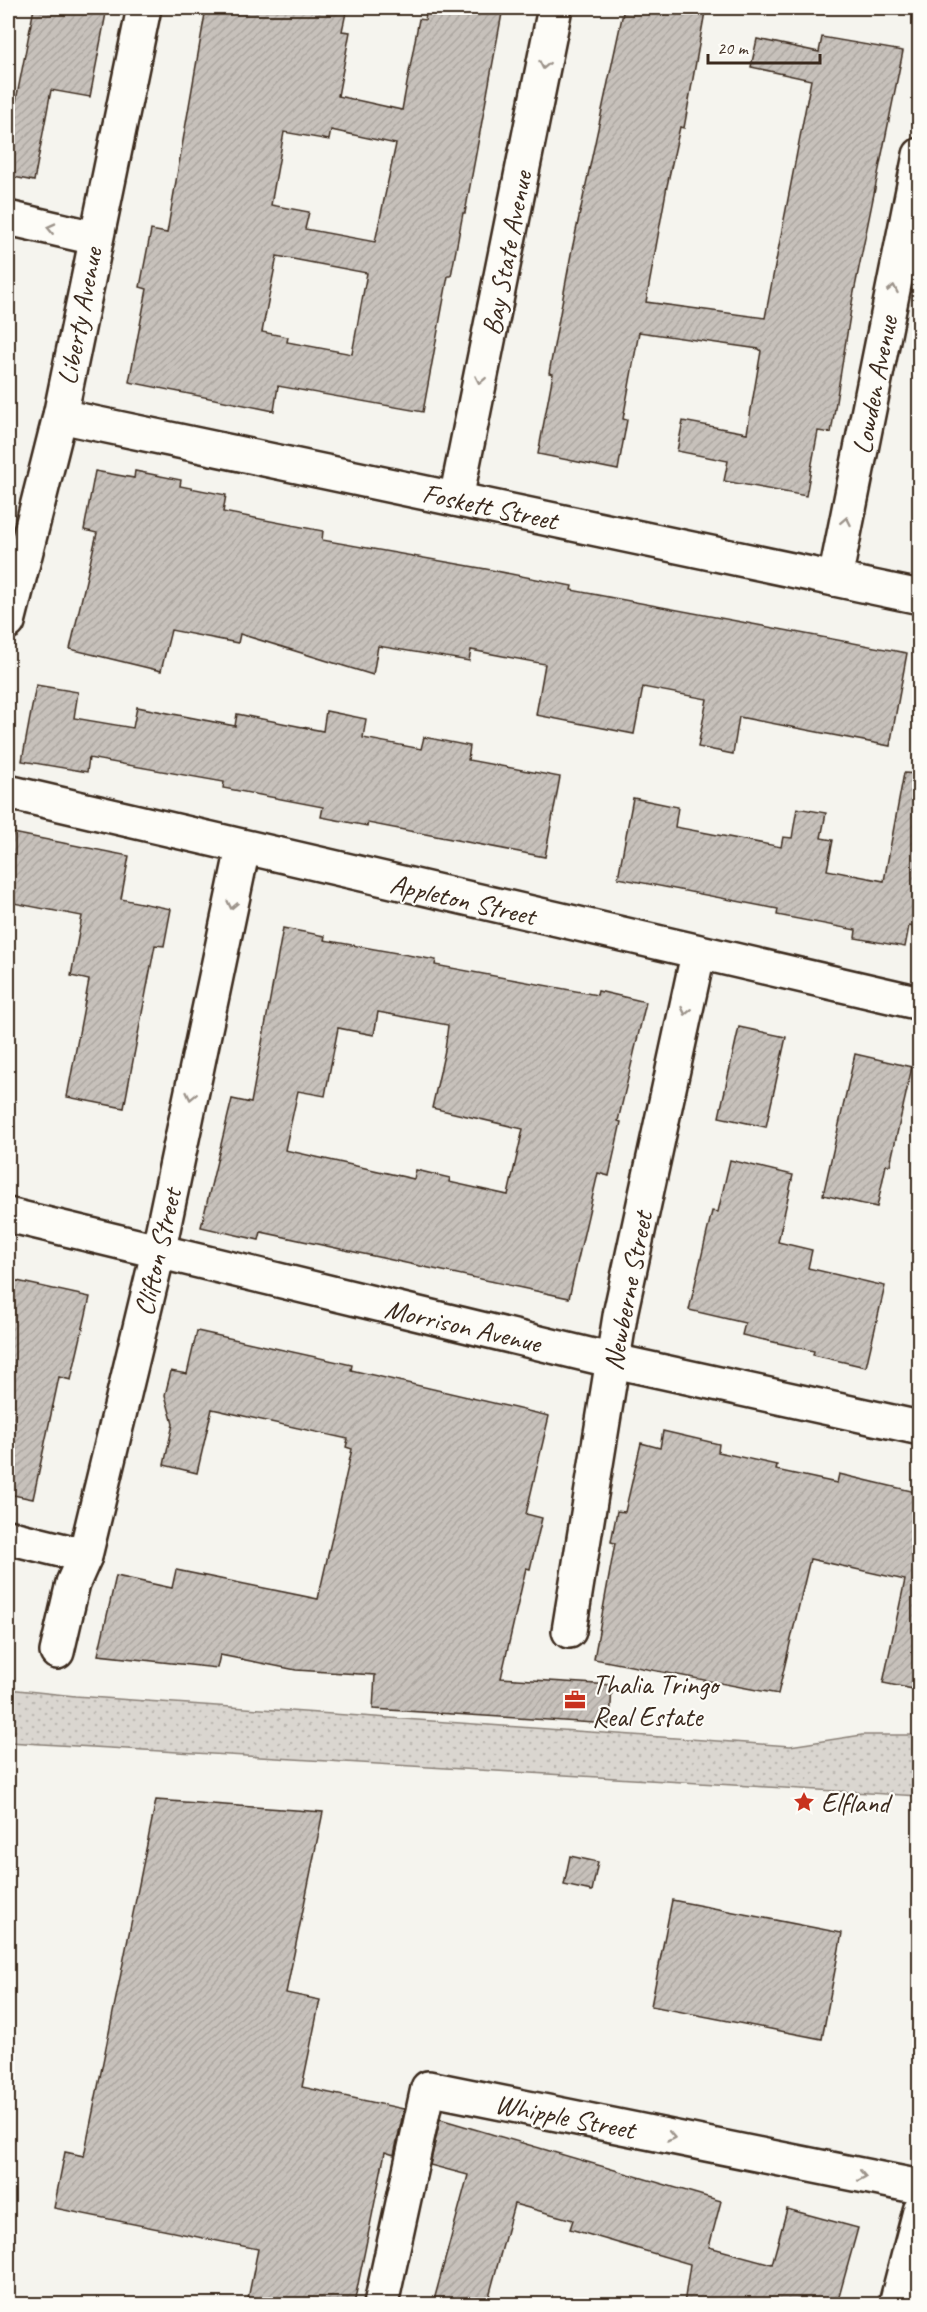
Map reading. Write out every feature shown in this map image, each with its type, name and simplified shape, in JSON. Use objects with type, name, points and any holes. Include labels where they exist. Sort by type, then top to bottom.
[{"type":"street","name":"Liberty Avenue","points":[[8,622],[60,416],[144,8]]},
{"type":"street","name":"Bay State Avenue","points":[[456,500],[555,8]]},
{"type":"street","name":"Lowden Avenue","points":[[835,579],[920,155]]},
{"type":"street","points":[[8,218],[95,238]]},
{"type":"street","name":"Foskett Street","points":[[60,416],[920,597]]},
{"type":"street","name":"Appleton Street","points":[[8,792],[698,954],[920,1003]]},
{"type":"street","name":"Clifton Street","points":[[57,1652],[73,1583],[85,1556],[158,1253],[243,848]]},
{"type":"street","name":"Newberne Street","points":[[568,1630],[621,1310],[698,954]]},
{"type":"street","name":"Morrison Avenue","points":[[8,1215],[158,1253],[614,1361],[920,1428]]},
{"type":"street","points":[[8,1537],[85,1556]]},
{"type":"street","name":"Whipple Street","points":[[381,2304],[428,2088],[920,2187]]},
{"type":"street","points":[[896,2304],[920,2211]]},
{"type":"shaded area","points":[[8,1689],[75,1696],[790,1746],[862,1735],[919,1735],[919,1796],[8,1742]]},
{"type":"building","points":[[34,8],[107,8],[90,97],[51,90],[34,181],[8,176],[8,105],[15,106]]},
{"type":"building","points":[[206,8],[347,8],[342,31],[350,32],[338,96],[402,110],[419,19],[425,20],[427,8],[503,8],[465,213],[463,213],[451,276],[448,276],[423,412],[278,386],[274,411],[129,382],[147,289],[140,287],[151,230],[167,233]],"holes":[[[331,130],[396,144],[375,242],[305,229],[309,212],[271,205],[284,132],[329,140]],[[277,256],[367,273],[352,354],[287,342],[288,337],[262,332]]]},
{"type":"building","points":[[624,8],[683,8],[705,12],[684,128],[680,127],[667,186],[646,302],[765,318],[811,80],[751,67],[757,39],[819,52],[822,37],[903,51],[853,297],[831,433],[818,431],[806,496],[724,481],[728,461],[677,451],[683,421],[747,433],[761,351],[759,349],[639,332],[623,419],[627,420],[618,470],[538,454],[553,374],[549,373],[571,254]]},
{"type":"building","points":[[95,471],[134,478],[135,471],[181,480],[180,486],[226,495],[223,512],[323,531],[322,540],[486,569],[572,586],[571,590],[907,653],[890,746],[739,717],[733,754],[698,747],[707,699],[643,687],[634,734],[536,715],[545,664],[471,650],[469,661],[378,646],[373,675],[240,634],[238,643],[171,630],[161,671],[70,649],[97,533],[84,530]]},
{"type":"building","points":[[36,685],[78,692],[74,718],[133,728],[137,707],[235,726],[237,714],[323,731],[326,711],[366,719],[363,738],[421,749],[424,737],[470,746],[468,760],[560,777],[545,857],[368,823],[367,826],[321,817],[323,807],[223,788],[224,782],[89,758],[87,772],[22,761]]},
{"type":"building","points":[[904,773],[920,774],[920,928],[909,926],[905,947],[855,938],[856,930],[777,915],[778,909],[618,878],[633,798],[678,807],[675,827],[781,847],[783,837],[792,838],[797,808],[826,813],[821,838],[833,840],[827,870],[884,881]]},
{"type":"building","points":[[13,833],[129,856],[121,899],[171,909],[164,946],[155,945],[124,1108],[67,1097],[89,980],[71,976],[82,916],[8,902],[8,858]]},
{"type":"building","points":[[283,928],[325,936],[324,940],[436,960],[435,965],[597,995],[598,991],[646,1002],[618,1121],[621,1122],[609,1176],[598,1173],[569,1298],[261,1232],[259,1240],[201,1227],[232,1099],[251,1103]],"holes":[[[378,1012],[448,1025],[432,1108],[523,1129],[508,1195],[449,1182],[450,1178],[416,1170],[414,1179],[285,1150],[298,1091],[325,1096],[338,1028],[374,1035]]]},
{"type":"building","points":[[739,1027],[786,1037],[766,1127],[719,1117]]},
{"type":"building","points":[[855,1054],[912,1067],[890,1165],[886,1165],[877,1207],[823,1195]]},
{"type":"building","points":[[730,1160],[793,1175],[778,1242],[812,1250],[808,1268],[885,1286],[866,1367],[813,1355],[814,1351],[742,1335],[745,1323],[689,1310],[712,1211],[718,1212]]},
{"type":"building","points":[[8,1279],[90,1297],[71,1380],[59,1377],[33,1499],[8,1494]]},
{"type":"building","points":[[197,1331],[352,1365],[351,1370],[549,1416],[526,1514],[542,1518],[530,1569],[526,1568],[501,1678],[612,1685],[610,1724],[373,1709],[375,1675],[296,1670],[220,1655],[217,1668],[98,1655],[116,1576],[172,1588],[176,1570],[318,1599],[352,1449],[346,1447],[348,1439],[212,1409],[197,1473],[164,1465],[173,1424],[165,1395],[171,1371],[187,1374]]},
{"type":"building","points":[[663,1431],[719,1444],[718,1452],[777,1465],[776,1470],[837,1483],[839,1474],[920,1493],[920,1661],[913,1689],[883,1683],[905,1580],[810,1559],[778,1694],[594,1659],[615,1543],[611,1542],[617,1511],[625,1512],[641,1443],[660,1448]]},
{"type":"building","points":[[156,1800],[323,1812],[286,1993],[320,2000],[302,2087],[404,2109],[394,2155],[385,2152],[354,2304],[247,2304],[258,2249],[54,2208],[65,2152],[84,2156]]},
{"type":"building","points":[[570,1856],[598,1862],[592,1891],[564,1885]]},
{"type":"building","points":[[672,1900],[842,1933],[822,2039],[651,2006]]},
{"type":"building","points":[[440,2119],[721,2201],[709,2247],[772,2264],[787,2209],[858,2228],[837,2304],[684,2304],[690,2264],[570,2229],[573,2220],[514,2204],[487,2304],[433,2304],[468,2175],[430,2165]]},
{"type":"place","name":"Thalia Tringo Real Estate","points":[[575,1700]]},
{"type":"place","name":"Elfland","points":[[804,1802]]}]
